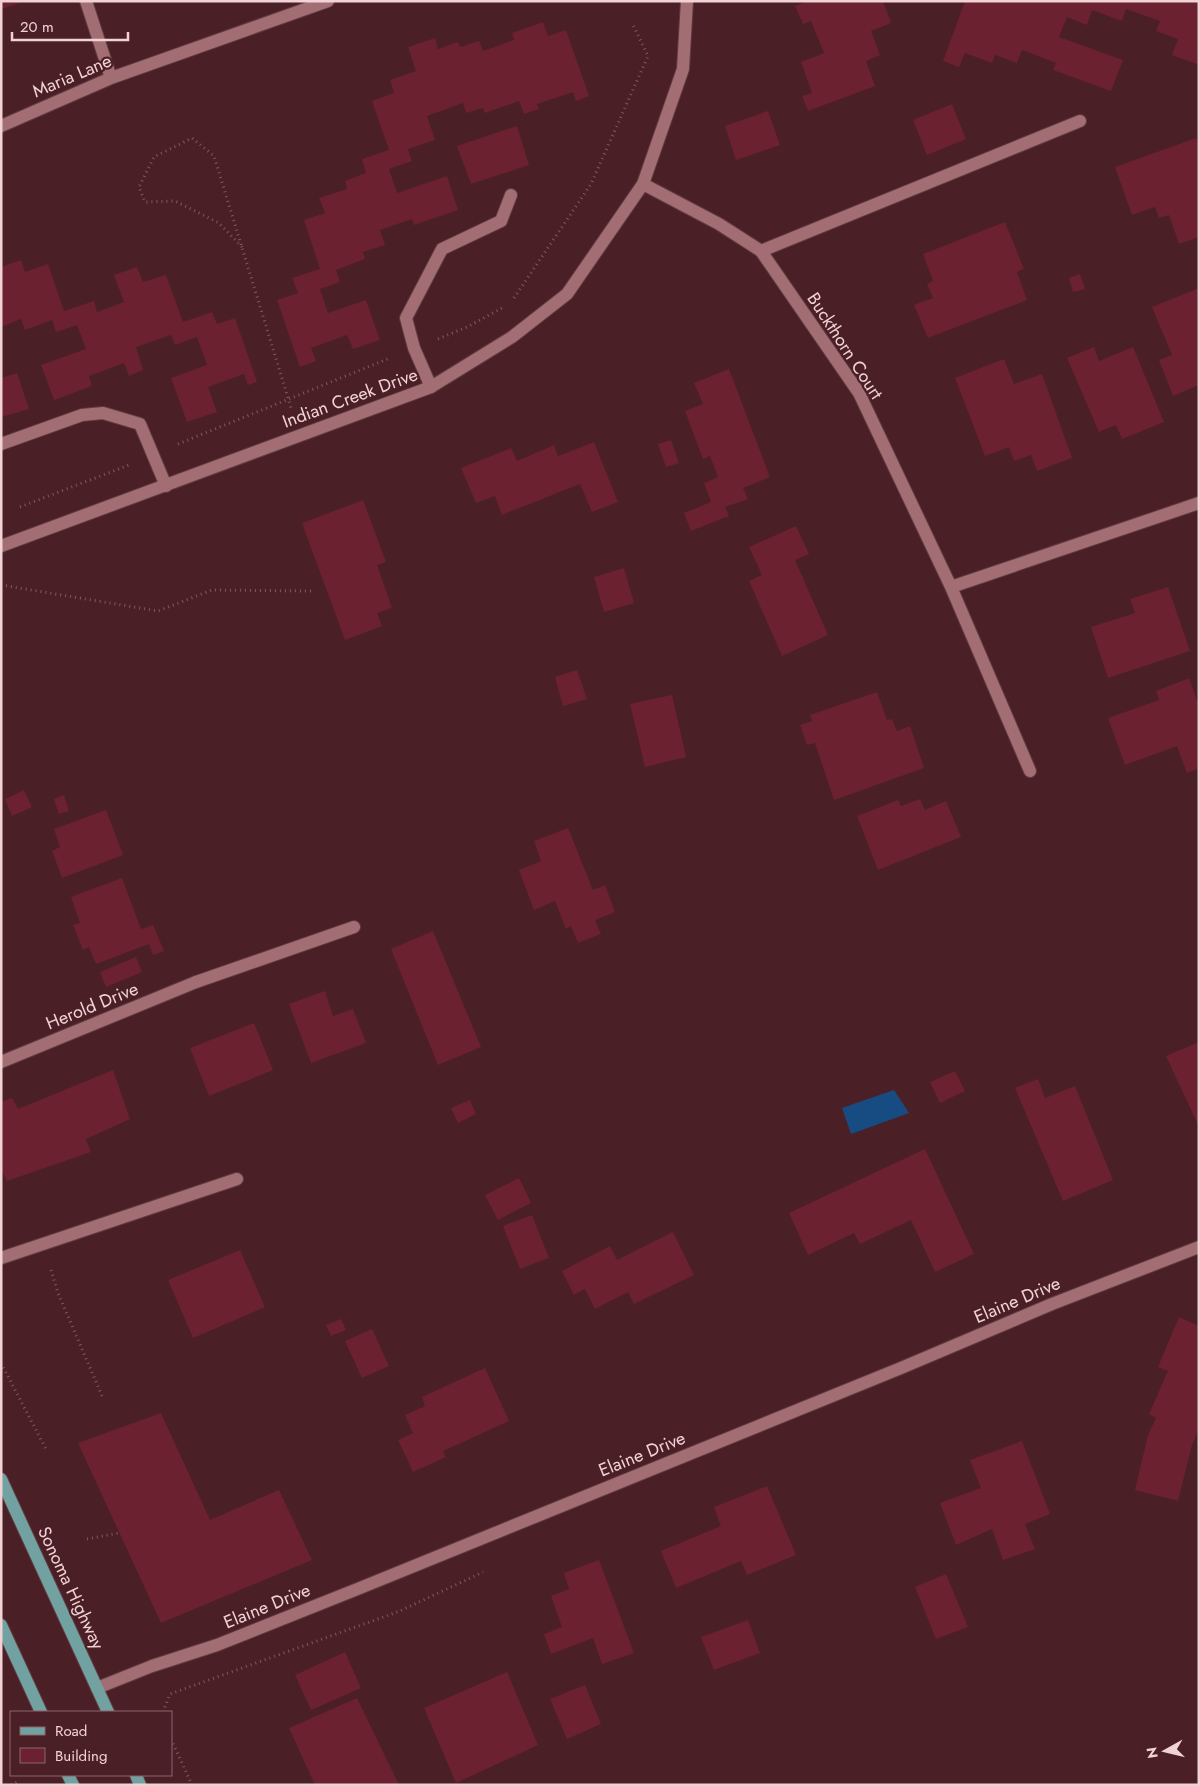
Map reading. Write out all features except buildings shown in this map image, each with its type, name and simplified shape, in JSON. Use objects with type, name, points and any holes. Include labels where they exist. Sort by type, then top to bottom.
[{"type":"main road","name":"Sonoma Highway","points":[[1,1479],[108,1711]]},
{"type":"main road","points":[[1,1625],[41,1711]]},
{"type":"street","points":[[86,1],[111,78]]},
{"type":"street","name":"Maria Lane","points":[[1,126],[111,78],[328,1]]},
{"type":"street","name":"Indian Creek Drive","points":[[1,546],[431,387],[512,337],[567,294],[644,184],[683,70],[688,1]]},
{"type":"street","points":[[761,251],[1080,121]]},
{"type":"street","name":"Buckthorn Court","points":[[644,184],[719,224],[761,251],[859,393],[951,587],[1030,771]]},
{"type":"street","points":[[431,387],[414,348],[406,318],[442,248],[501,221],[511,195]]},
{"type":"street","points":[[1,444],[82,415],[103,413],[140,424],[166,486]]},
{"type":"street","points":[[951,587],[1199,503]]},
{"type":"street","name":"Herold Drive","points":[[1,1062],[196,982],[354,927]]},
{"type":"street","points":[[1,1258],[238,1179]]},
{"type":"street","name":"Elaine Drive","points":[[97,1688],[152,1666],[218,1645],[901,1368],[1052,1304],[1199,1247]]},
{"type":"path","points":[[242,248],[219,224],[175,201],[145,202],[139,187],[154,157],[192,138],[214,156],[242,248],[299,436]]},
{"type":"path","points":[[1,585],[158,611],[212,590],[311,591]]},
{"type":"path","points":[[43,1243],[58,1293],[102,1398]]},
{"type":"path","points":[[1,1362],[47,1451]]},
{"type":"path","points":[[87,1539],[119,1533]]},
{"type":"path","points":[[163,1711],[170,1694],[400,1611],[483,1572]]},
{"type":"path","points":[[172,1741],[192,1785]]},
{"type":"path","points":[[11,1785],[19,1781]]},
{"type":"water","points":[[894,1090],[909,1113],[851,1134],[842,1108]]}]
